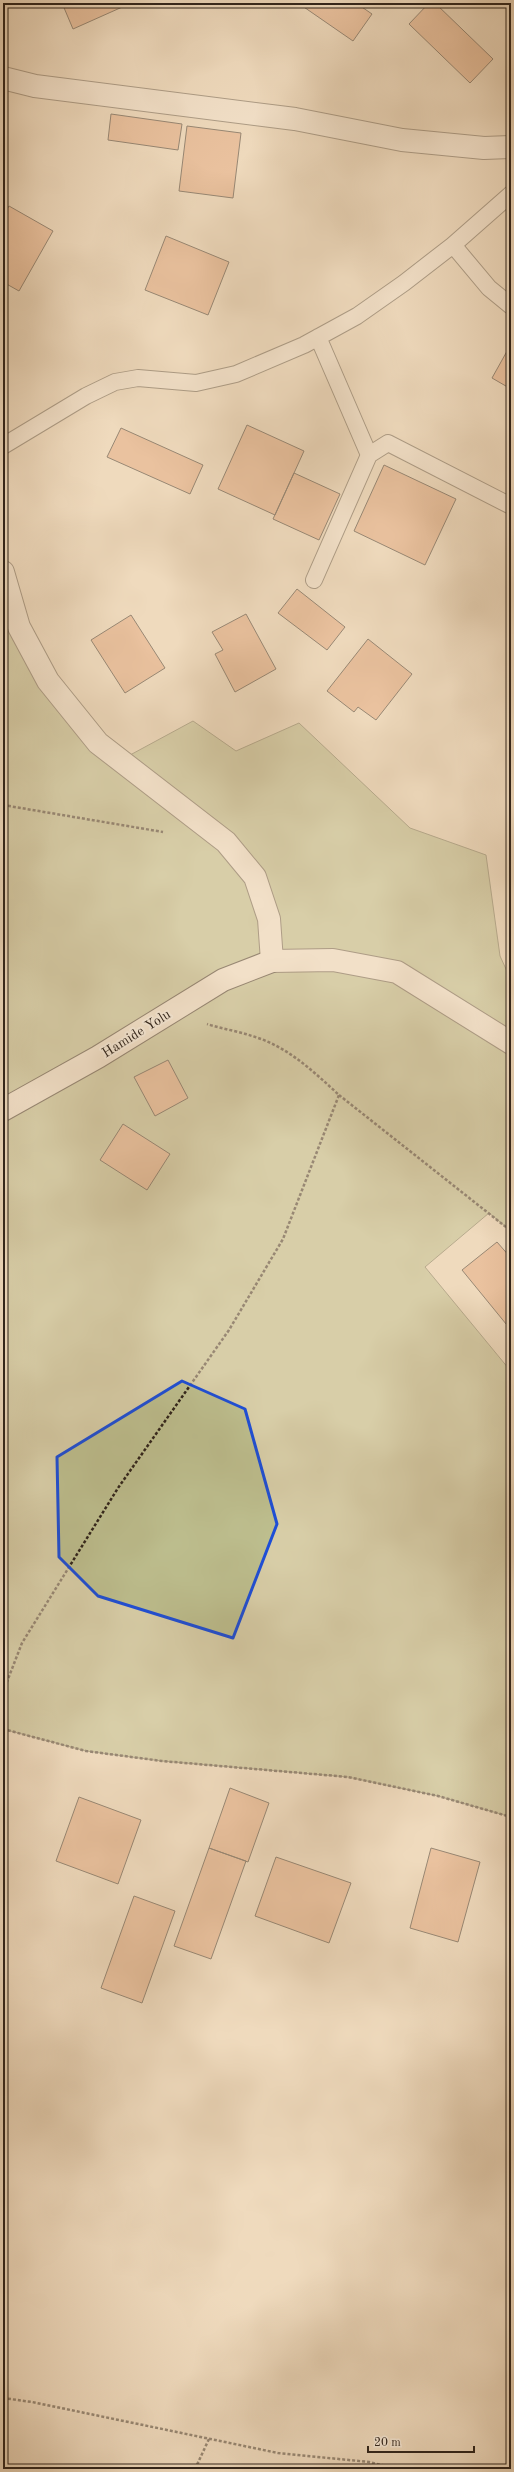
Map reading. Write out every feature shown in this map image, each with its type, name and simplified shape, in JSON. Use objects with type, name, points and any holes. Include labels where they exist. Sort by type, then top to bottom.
[{"type":"street","points":[[3,78],[35,86],[294,119],[402,140],[484,148],[511,147]]},
{"type":"street","points":[[3,572],[19,627],[48,681],[98,743],[226,842],[255,877],[269,919],[272,961],[334,960],[397,972],[511,1043]]},
{"type":"street","name":"Hamide Yolu","points":[[3,1110],[92,1060],[223,980],[272,961]]},
{"type":"lane","points":[[3,446],[86,396],[115,382],[138,378],[188,383],[203,382],[236,374],[318,337],[357,316],[453,245],[511,194]]},
{"type":"lane","points":[[453,245],[489,288],[511,306]]},
{"type":"lane","points":[[318,337],[369,455]]},
{"type":"lane","points":[[314,580],[369,455],[388,443],[511,506]]},
{"type":"path","points":[[3,805],[165,832]]},
{"type":"path","points":[[169,1012],[221,1029],[253,1036],[282,1049],[312,1071],[339,1095],[511,1231]]},
{"type":"path","points":[[3,1692],[22,1643],[118,1488],[229,1330],[283,1239],[339,1095]]},
{"type":"path","points":[[3,1729],[94,1752],[162,1761],[348,1777],[438,1796],[511,1817]]},
{"type":"path","points":[[3,2398],[32,2402],[209,2440],[278,2453],[369,2462],[398,2469]]},
{"type":"path","points":[[195,2469],[209,2440]]},
{"type":"highlighted area","points":[[182,1381],[245,1409],[277,1524],[233,1638],[98,1596],[59,1557],[57,1457]]},
{"type":"green space","points":[[3,572],[19,627],[119,761],[193,721],[236,751],[299,723],[410,828],[486,855],[500,956],[511,980],[511,1231],[489,1213],[425,1267],[509,1369],[511,1368],[511,1817],[438,1796],[348,1777],[162,1761],[86,1751],[3,1729]]},
{"type":"building","points":[[62,3],[129,3],[129,4],[73,29]]},
{"type":"building","points":[[298,3],[356,3],[372,14],[353,41]]},
{"type":"building","points":[[429,3],[435,3],[493,59],[470,83],[409,24]]},
{"type":"building","points":[[111,114],[182,124],[178,150],[108,140]]},
{"type":"building","points":[[187,126],[241,133],[233,198],[179,191]]},
{"type":"building","points":[[9,206],[53,231],[19,291],[3,282],[3,216]]},
{"type":"building","points":[[166,236],[229,262],[208,315],[145,290]]},
{"type":"building","points":[[511,344],[511,389],[492,378]]},
{"type":"building","points":[[247,425],[304,451],[275,515],[218,489]]},
{"type":"building","points":[[121,428],[203,465],[190,494],[107,457]]},
{"type":"building","points":[[384,465],[456,499],[425,565],[354,531]]},
{"type":"building","points":[[294,473],[340,494],[319,540],[273,519]]},
{"type":"building","points":[[297,589],[345,627],[327,650],[278,613]]},
{"type":"building","points":[[246,614],[276,669],[235,692],[215,654],[223,650],[212,632]]},
{"type":"building","points":[[131,615],[165,668],[125,693],[91,640]]},
{"type":"building","points":[[368,639],[412,674],[376,720],[358,707],[354,712],[327,691]]},
{"type":"building","points":[[168,1060],[188,1098],[155,1116],[134,1077]]},
{"type":"building","points":[[123,1124],[170,1154],[147,1190],[100,1160]]},
{"type":"building","points":[[497,1242],[511,1258],[511,1330],[462,1270]]},
{"type":"building","points":[[230,1788],[269,1803],[248,1862],[209,1848]]},
{"type":"building","points":[[79,1797],[141,1820],[118,1884],[56,1861]]},
{"type":"building","points":[[209,1848],[246,1861],[211,1959],[174,1946]]},
{"type":"building","points":[[431,1848],[480,1862],[458,1942],[410,1928]]},
{"type":"building","points":[[276,1857],[351,1883],[329,1943],[255,1916]]},
{"type":"building","points":[[134,1896],[175,1911],[142,2003],[101,1988]]}]
